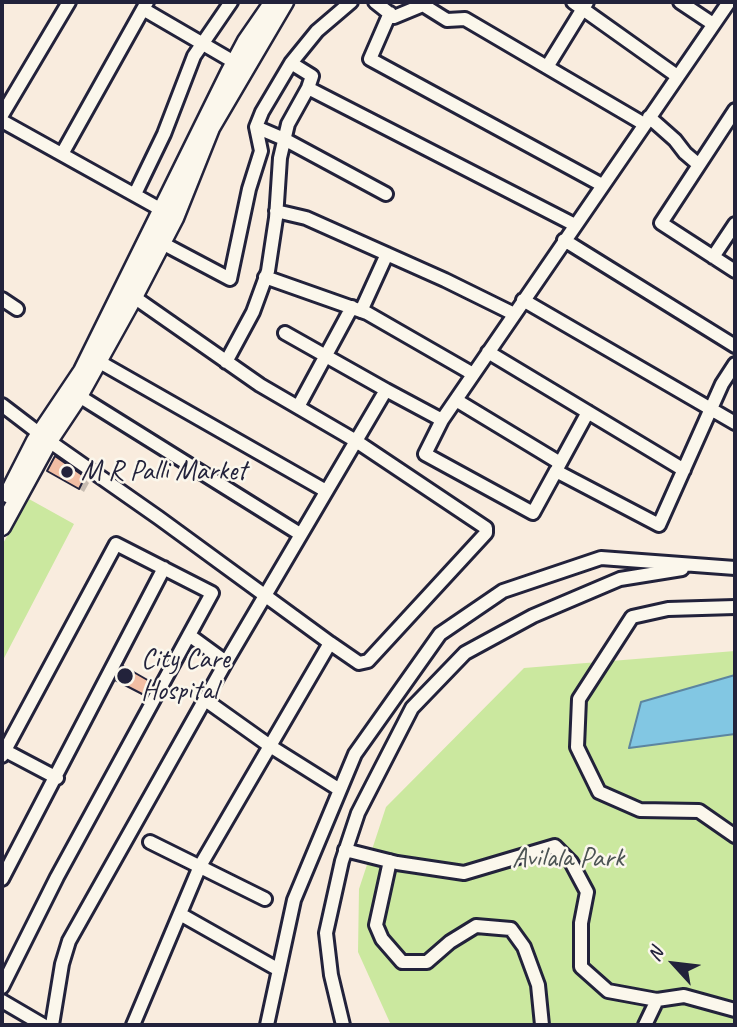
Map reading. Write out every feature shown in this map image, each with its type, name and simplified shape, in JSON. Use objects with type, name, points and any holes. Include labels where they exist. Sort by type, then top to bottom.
[{"type":"street","points":[[2,115],[69,2]]},
{"type":"street","points":[[135,194],[164,134],[194,56],[231,2]]},
{"type":"street","points":[[2,527],[44,438],[79,396],[134,298],[162,243],[168,214],[234,62],[273,2]]},
{"type":"street","points":[[2,505],[44,438],[168,214],[211,128],[285,2]]},
{"type":"street","points":[[162,243],[230,279],[249,190],[261,151],[256,127],[262,112],[291,63],[317,31],[351,2]]},
{"type":"street","points":[[375,2],[394,17],[423,5],[447,20],[465,19],[547,67],[647,120],[676,139],[685,153],[699,165]]},
{"type":"street","points":[[680,2],[713,24]]},
{"type":"street","points":[[588,412],[533,513],[425,454],[442,420],[729,2]]},
{"type":"street","points":[[62,154],[145,4],[234,62]]},
{"type":"street","points":[[547,67],[581,4],[677,76]]},
{"type":"street","points":[[390,13],[370,59],[602,186]]},
{"type":"street","points":[[226,362],[253,312],[265,277],[284,139],[288,124],[312,76],[291,63]]},
{"type":"street","points":[[308,88],[575,225]]},
{"type":"street","points":[[735,110],[661,223],[735,271]]},
{"type":"street","points":[[2,121],[168,214]]},
{"type":"street","points":[[256,127],[284,139],[386,194]]},
{"type":"street","points":[[276,211],[306,218],[514,314]]},
{"type":"street","points":[[713,257],[735,224]]},
{"type":"street","points":[[564,240],[735,346]]},
{"type":"street","points":[[298,407],[387,254]]},
{"type":"street","points":[[265,277],[356,309],[473,374]]},
{"type":"street","points":[[2,405],[330,643],[359,663],[368,662],[486,533],[486,528],[356,440],[226,362],[134,298]]},
{"type":"street","points":[[2,299],[17,309]]},
{"type":"street","points":[[523,300],[735,423]]},
{"type":"street","points":[[285,333],[442,420]]},
{"type":"street","points":[[488,352],[684,470]]},
{"type":"street","points":[[98,361],[326,491]]},
{"type":"street","points":[[456,400],[558,467],[659,525],[722,384],[735,364]]},
{"type":"street","points":[[52,1025],[62,964],[69,941],[264,594],[386,390]]},
{"type":"street","points":[[79,396],[300,534]]},
{"type":"street","points":[[2,987],[57,877],[212,593],[116,544],[3,752],[57,778]]},
{"type":"street","points":[[267,1025],[294,900],[355,754],[440,634],[503,591],[601,558],[735,568]]},
{"type":"street","points":[[343,1025],[331,975],[326,933],[345,850],[358,813],[412,708],[465,653],[533,616],[620,579],[703,566]]},
{"type":"street","points":[[2,879],[57,778],[164,568]]},
{"type":"street","points":[[735,607],[668,609],[632,617],[579,699],[577,747],[599,792],[640,810],[699,811],[735,836]]},
{"type":"street","points":[[189,635],[226,662]]},
{"type":"street","points":[[133,1025],[200,866],[330,643]]},
{"type":"street","points":[[204,699],[270,746],[340,790]]},
{"type":"street","points":[[150,842],[265,899]]},
{"type":"street","points":[[345,850],[390,861],[464,873],[555,846],[571,862],[587,892],[581,923],[580,967],[608,991],[657,1000],[684,996],[735,1010]]},
{"type":"street","points":[[390,861],[376,925],[382,939],[402,962],[427,962],[450,942],[476,926],[511,929],[524,947],[538,985],[542,1025]]},
{"type":"street","points":[[180,914],[279,970]]},
{"type":"street","points":[[645,1025],[657,1000]]},
{"type":"street","points":[[2,1001],[43,1025]]},
{"type":"green space","points":[[29,499],[74,524],[2,662],[2,545]]},
{"type":"green space","name":"Avilala Park","points":[[735,651],[735,1025],[391,1025],[358,952],[359,889],[386,807],[524,668]]},
{"type":"water","points":[[735,675],[735,734],[629,748],[641,702]]},
{"type":"building","name":"M R Palli Market","points":[[55,456],[85,477],[79,489],[47,471]]},
{"type":"building","points":[[123,666],[151,682],[144,695],[115,680]]},
{"type":"place","name":"M R Palli Market","points":[[67,472]]},
{"type":"place","name":"City Care Hospital","points":[[125,676]]}]
